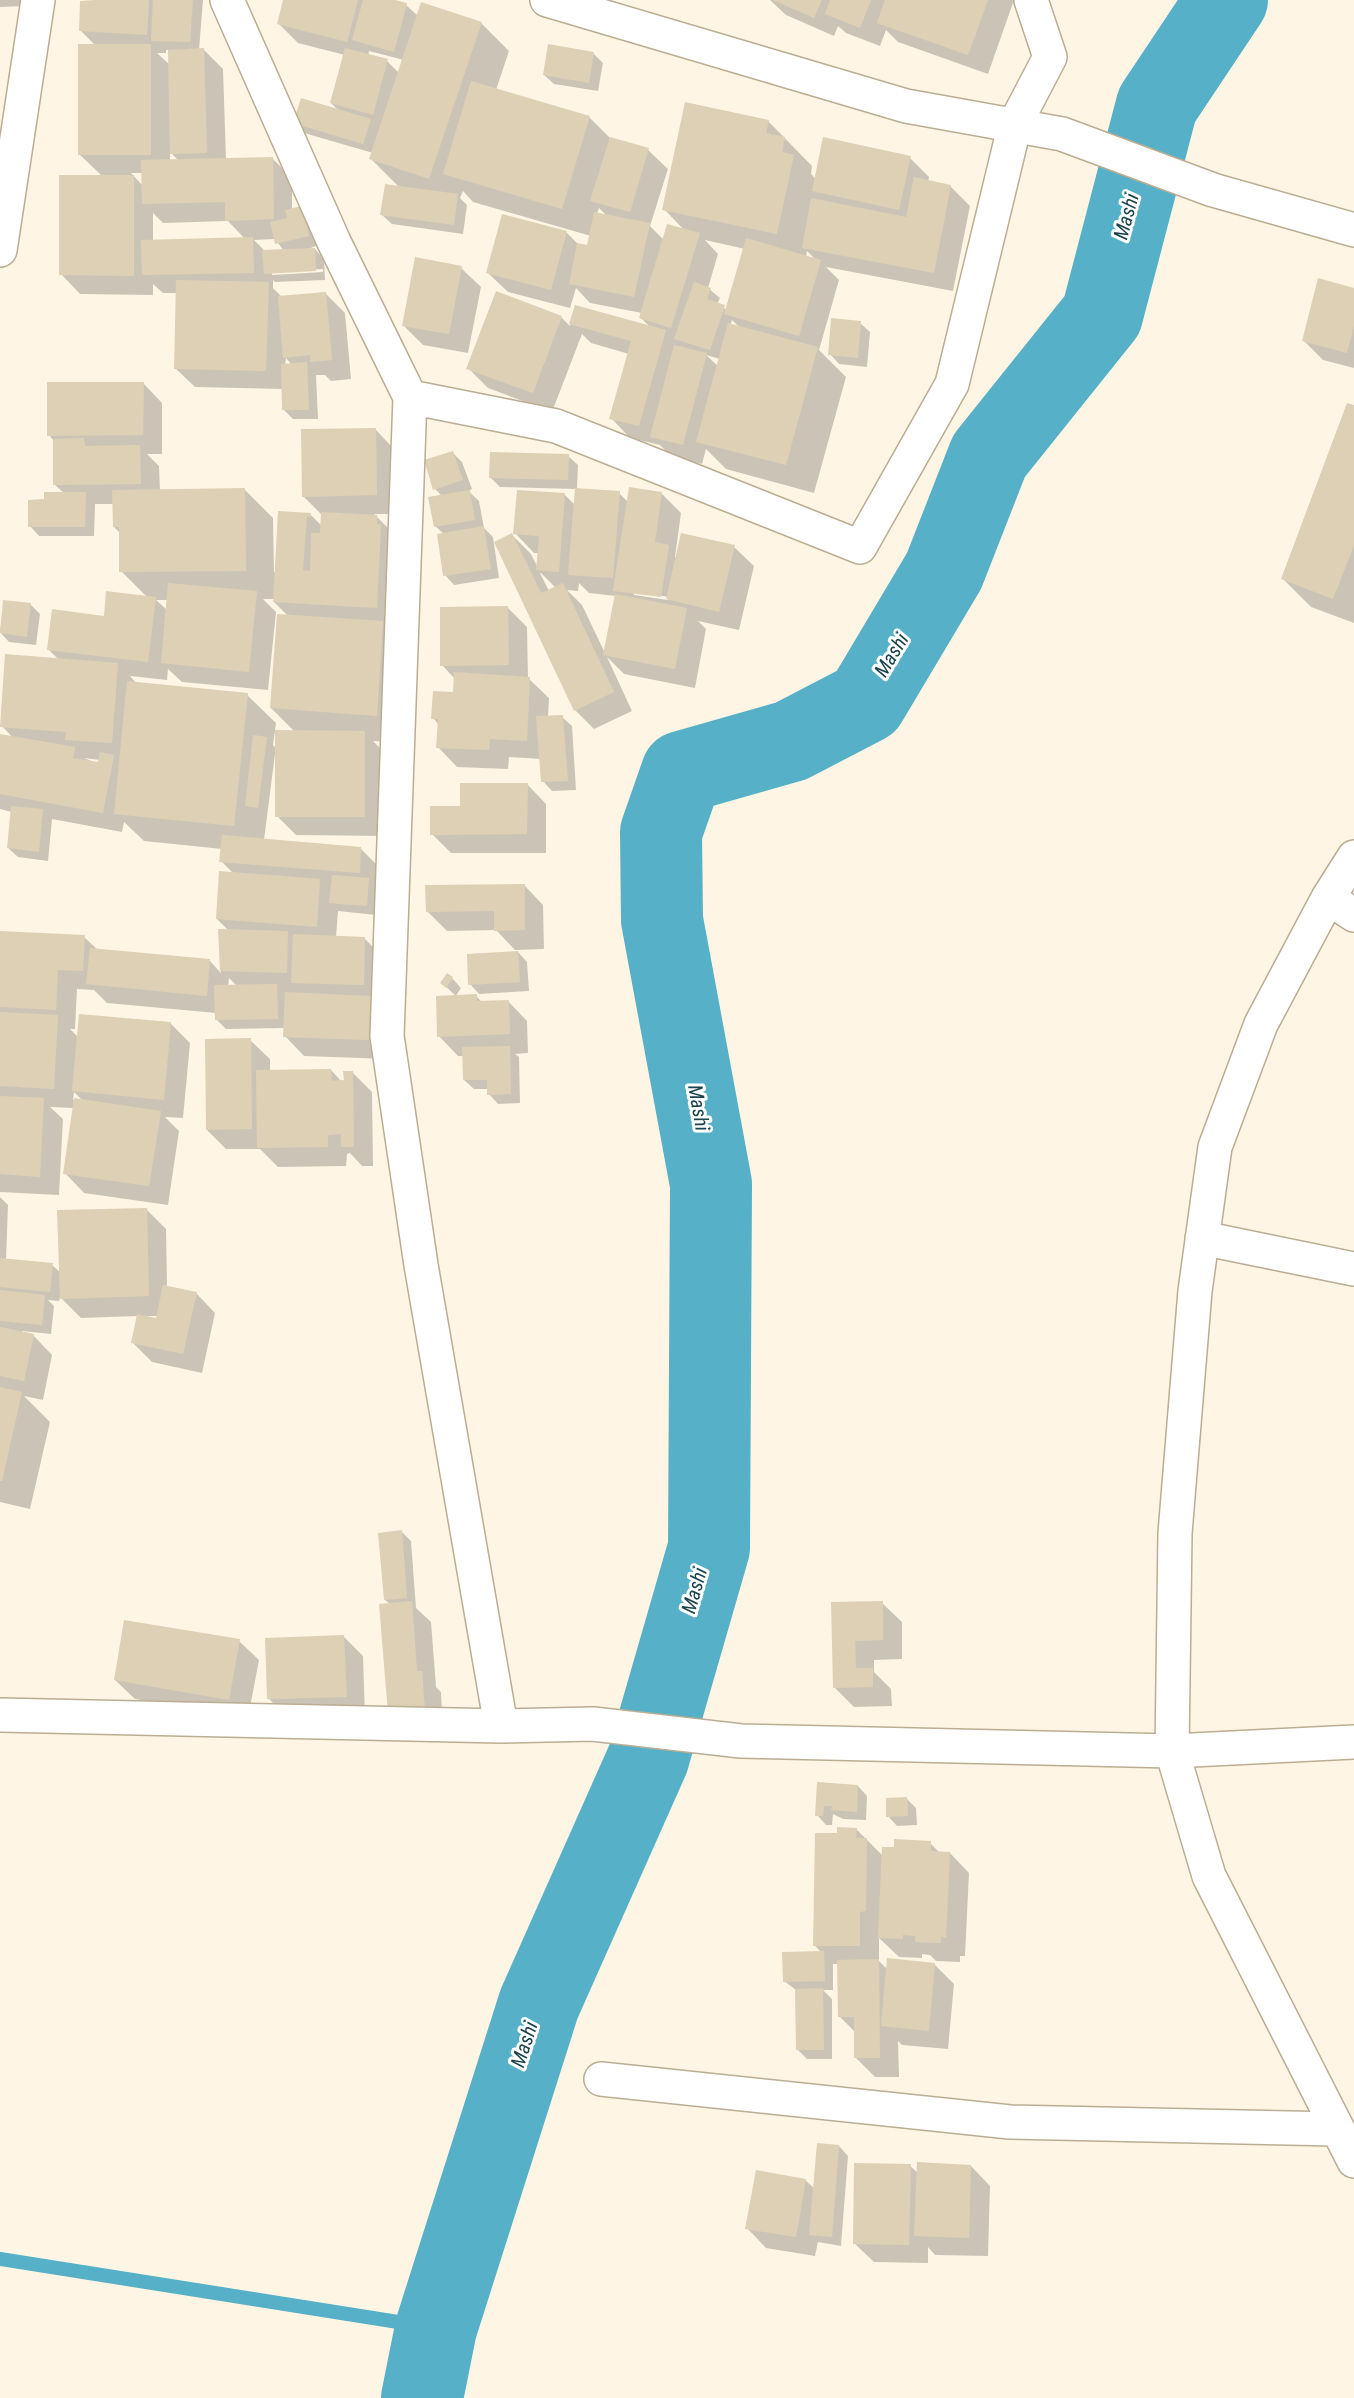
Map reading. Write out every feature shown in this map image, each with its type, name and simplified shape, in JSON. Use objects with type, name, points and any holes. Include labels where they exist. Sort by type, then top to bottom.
[{"type":"street","points":[[0,249],[38,0]]},
{"type":"street","points":[[227,0],[334,242],[410,397],[387,1036],[421,1265],[501,1726]]},
{"type":"street","points":[[548,0],[906,106],[1062,134],[1213,190],[1354,230]]},
{"type":"street","points":[[410,397],[556,426],[860,547],[951,384],[1015,124],[1050,57],[1031,0]]},
{"type":"street","points":[[1354,857],[1341,906],[1261,1024],[1215,1147],[1195,1292],[1175,1533],[1172,1751],[1209,1876],[1335,2129],[1354,2161]]},
{"type":"street","points":[[1202,1238],[1354,1269]]},
{"type":"street","points":[[0,1714],[501,1726],[593,1724],[741,1741],[1172,1751],[1354,1742]]},
{"type":"street","points":[[601,2079],[1010,2122],[1335,2129]]},
{"type":"building","points":[[149,0],[147,35],[79,31],[80,1]]},
{"type":"building","points":[[153,0],[193,0],[190,42],[151,41]]},
{"type":"building","points":[[283,0],[358,0],[347,42],[277,24]]},
{"type":"building","points":[[363,0],[395,0],[407,3],[394,52],[352,40]]},
{"type":"building","points":[[773,0],[822,0],[814,18]]},
{"type":"building","points":[[830,0],[871,0],[860,28],[825,14]]},
{"type":"building","points":[[885,0],[988,0],[968,55],[877,23]]},
{"type":"building","points":[[421,2],[482,22],[429,179],[369,159]]},
{"type":"building","points":[[78,44],[151,44],[151,155],[78,155]]},
{"type":"building","points":[[548,44],[594,52],[589,83],[543,75]]},
{"type":"building","points":[[204,48],[207,153],[170,154],[168,50]]},
{"type":"building","points":[[345,48],[388,59],[373,115],[330,103]]},
{"type":"building","points":[[471,81],[590,116],[562,209],[443,174]]},
{"type":"building","points":[[301,98],[371,119],[363,144],[293,123]]},
{"type":"building","points":[[685,102],[769,120],[766,133],[785,137],[782,152],[794,155],[777,234],[662,210]]},
{"type":"building","points":[[610,137],[649,148],[630,212],[590,201]]},
{"type":"building","points":[[823,137],[911,156],[899,210],[812,191]]},
{"type":"building","points":[[273,157],[274,219],[225,221],[225,202],[142,204],[141,160]]},
{"type":"building","points":[[59,175],[134,175],[134,276],[59,275]]},
{"type":"building","points":[[914,177],[951,185],[934,273],[802,248],[811,198],[906,217]]},
{"type":"building","points":[[385,184],[458,194],[454,225],[380,215]]},
{"type":"building","points":[[302,206],[309,236],[275,244],[270,222],[287,218],[285,210]]},
{"type":"building","points":[[594,212],[650,223],[634,297],[569,284],[577,243],[587,245]]},
{"type":"building","points":[[502,214],[567,231],[551,290],[486,273]]},
{"type":"building","points":[[667,224],[700,233],[671,328],[639,318]]},
{"type":"building","points":[[253,237],[254,273],[142,275],[141,240]]},
{"type":"building","points":[[746,238],[821,260],[799,336],[724,314]]},
{"type":"building","points":[[315,248],[316,271],[264,274],[262,250]]},
{"type":"building","points":[[415,257],[462,266],[449,334],[402,326]]},
{"type":"building","points":[[1318,278],[1354,288],[1354,326],[1347,353],[1302,341]]},
{"type":"building","points":[[176,280],[269,282],[266,371],[174,369]]},
{"type":"building","points":[[694,282],[711,288],[707,299],[725,305],[710,350],[674,339]]},
{"type":"building","points":[[496,291],[562,316],[533,393],[466,369]]},
{"type":"building","points":[[326,292],[332,360],[310,362],[310,355],[283,358],[278,296]]},
{"type":"building","points":[[575,305],[666,330],[639,426],[609,419],[631,341],[569,324]]},
{"type":"building","points":[[831,318],[861,321],[858,358],[828,355]]},
{"type":"building","points":[[728,323],[818,347],[786,465],[696,442]]},
{"type":"building","points":[[674,345],[707,353],[683,445],[650,437]]},
{"type":"building","points":[[307,362],[309,410],[282,410],[281,364]]},
{"type":"building","points":[[47,382],[144,382],[143,435],[47,436]]},
{"type":"building","points":[[1347,403],[1354,405],[1354,545],[1333,599],[1281,579]]},
{"type":"building","points":[[376,428],[377,495],[302,497],[301,429]]},
{"type":"building","points":[[84,438],[85,446],[140,445],[141,484],[53,485],[53,439]]},
{"type":"building","points":[[453,451],[463,480],[433,490],[424,460]]},
{"type":"building","points":[[490,452],[569,454],[568,480],[489,478]]},
{"type":"building","points":[[629,487],[662,492],[655,542],[669,545],[661,597],[613,591]]},
{"type":"building","points":[[245,488],[246,571],[119,572],[119,527],[113,527],[112,490]]},
{"type":"building","points":[[575,488],[620,491],[613,578],[568,575]]},
{"type":"building","points":[[470,490],[475,520],[434,527],[428,497]]},
{"type":"building","points":[[517,490],[565,493],[559,572],[536,570],[539,536],[513,534]]},
{"type":"building","points":[[44,492],[86,492],[85,527],[28,527],[28,500],[44,499]]},
{"type":"building","points":[[278,511],[311,513],[311,517],[307,516],[303,570],[310,571],[311,533],[320,533],[321,512],[377,515],[377,524],[381,525],[377,608],[273,602]]},
{"type":"building","points":[[484,526],[491,569],[443,576],[437,534]]},
{"type":"building","points":[[512,533],[541,593],[563,583],[614,692],[574,711],[494,542]]},
{"type":"building","points":[[681,533],[735,545],[719,612],[666,599]]},
{"type":"building","points":[[168,583],[257,591],[249,672],[161,663]]},
{"type":"building","points":[[106,591],[156,597],[148,662],[47,650],[52,609],[104,616]]},
{"type":"building","points":[[615,594],[687,608],[675,669],[603,655]]},
{"type":"building","points":[[3,600],[31,603],[27,637],[0,633]]},
{"type":"building","points":[[508,606],[509,665],[440,666],[440,607]]},
{"type":"building","points":[[277,614],[383,621],[377,716],[270,708]]},
{"type":"building","points":[[5,654],[118,663],[112,743],[65,740],[66,732],[0,727]]},
{"type":"building","points":[[454,672],[530,677],[527,741],[490,739],[489,750],[436,748],[438,719],[431,719],[433,691],[453,692]]},
{"type":"building","points":[[127,681],[248,693],[234,826],[114,814]]},
{"type":"building","points":[[563,715],[568,781],[541,782],[536,716]]},
{"type":"building","points":[[275,730],[365,731],[365,817],[275,817]]},
{"type":"building","points":[[0,734],[75,747],[73,758],[98,762],[100,752],[114,755],[103,813],[0,794]]},
{"type":"building","points":[[253,735],[267,737],[258,808],[245,806]]},
{"type":"building","points":[[460,783],[528,783],[527,834],[430,835],[430,806],[460,806]]},
{"type":"building","points":[[11,806],[43,809],[39,852],[7,848]]},
{"type":"building","points":[[222,835],[361,847],[360,873],[219,862]]},
{"type":"building","points":[[219,871],[320,879],[317,927],[216,919]]},
{"type":"building","points":[[332,875],[369,878],[367,906],[329,903]]},
{"type":"building","points":[[525,884],[525,930],[494,931],[494,911],[426,912],[425,885]]},
{"type":"building","points":[[218,929],[288,931],[287,973],[220,971]]},
{"type":"building","points":[[0,931],[85,935],[83,971],[58,970],[56,1010],[0,1007]]},
{"type":"building","points":[[293,934],[365,937],[364,985],[291,983]]},
{"type":"building","points":[[90,948],[210,959],[207,996],[86,984]]},
{"type":"building","points":[[518,951],[520,982],[468,985],[467,954]]},
{"type":"building","points":[[447,973],[453,977],[446,988],[440,983]]},
{"type":"building","points":[[277,984],[278,1019],[215,1020],[214,985]]},
{"type":"building","points":[[285,992],[371,996],[369,1040],[283,1037]]},
{"type":"building","points":[[477,994],[477,1001],[509,1000],[510,1034],[437,1037],[436,996]]},
{"type":"building","points":[[0,1012],[58,1015],[54,1089],[0,1086]]},
{"type":"building","points":[[79,1014],[171,1022],[164,1100],[72,1091]]},
{"type":"building","points":[[251,1038],[252,1129],[206,1130],[205,1039]]},
{"type":"building","points":[[510,1046],[511,1094],[487,1095],[487,1080],[463,1080],[462,1047]]},
{"type":"building","points":[[331,1069],[332,1081],[344,1080],[343,1071],[353,1071],[354,1147],[341,1147],[341,1134],[328,1135],[328,1147],[257,1148],[256,1070]]},
{"type":"building","points":[[0,1096],[44,1098],[40,1177],[0,1174]]},
{"type":"building","points":[[74,1098],[161,1111],[149,1186],[63,1174]]},
{"type":"building","points":[[147,1208],[149,1296],[60,1299],[57,1210]]},
{"type":"building","points":[[0,1258],[53,1263],[50,1292],[0,1287]]},
{"type":"building","points":[[163,1285],[197,1292],[183,1354],[131,1343],[137,1314],[156,1318]]},
{"type":"building","points":[[0,1290],[45,1295],[42,1325],[0,1321]]},
{"type":"building","points":[[0,1327],[34,1334],[24,1381],[0,1376]]},
{"type":"building","points":[[0,1387],[22,1392],[2,1481],[0,1481]]},
{"type":"building","points":[[402,1530],[407,1598],[384,1600],[378,1533]]},
{"type":"building","points":[[412,1601],[417,1671],[422,1671],[425,1711],[388,1714],[379,1604]]},
{"type":"building","points":[[883,1601],[883,1640],[855,1641],[856,1668],[873,1668],[873,1687],[833,1688],[831,1602]]},
{"type":"building","points":[[124,1620],[240,1639],[229,1700],[114,1680]]},
{"type":"building","points":[[344,1635],[347,1697],[267,1699],[265,1638]]},
{"type":"building","points":[[817,1782],[858,1785],[857,1812],[831,1810],[832,1806],[824,1806],[823,1816],[815,1816]]},
{"type":"building","points":[[907,1797],[908,1816],[886,1817],[886,1798]]},
{"type":"building","points":[[837,1827],[857,1828],[856,1838],[867,1838],[866,1911],[860,1912],[860,1946],[813,1946],[815,1833],[837,1833]]},
{"type":"building","points":[[894,1839],[931,1841],[931,1851],[950,1852],[946,1938],[941,1937],[941,1943],[915,1942],[915,1936],[903,1935],[903,1939],[878,1938],[882,1847],[894,1847]]},
{"type":"building","points":[[824,1951],[825,1981],[783,1982],[782,1952]]},
{"type":"building","points":[[887,1958],[935,1963],[929,2031],[881,2026]]},
{"type":"building","points":[[879,1959],[880,2058],[854,2058],[854,2017],[838,2017],[837,1960]]},
{"type":"building","points":[[823,1988],[824,2050],[796,2050],[795,1989]]},
{"type":"building","points":[[817,2143],[839,2145],[832,2237],[809,2235]]},
{"type":"building","points":[[917,2162],[971,2165],[969,2238],[914,2236]]},
{"type":"building","points":[[854,2163],[911,2164],[909,2245],[853,2244]]},
{"type":"building","points":[[756,2170],[806,2179],[796,2237],[745,2229]]},
{"type":"waterway","name":"Mashi","points":[[422,2398],[436,2328],[539,2004],[648,1759],[709,1548],[711,1184],[662,920],[661,832],[682,772],[791,741],[866,702],[944,571],[989,456],[1102,315],[1157,105],[1227,0]]},
{"type":"waterway","points":[[0,2259],[436,2328]]}]
